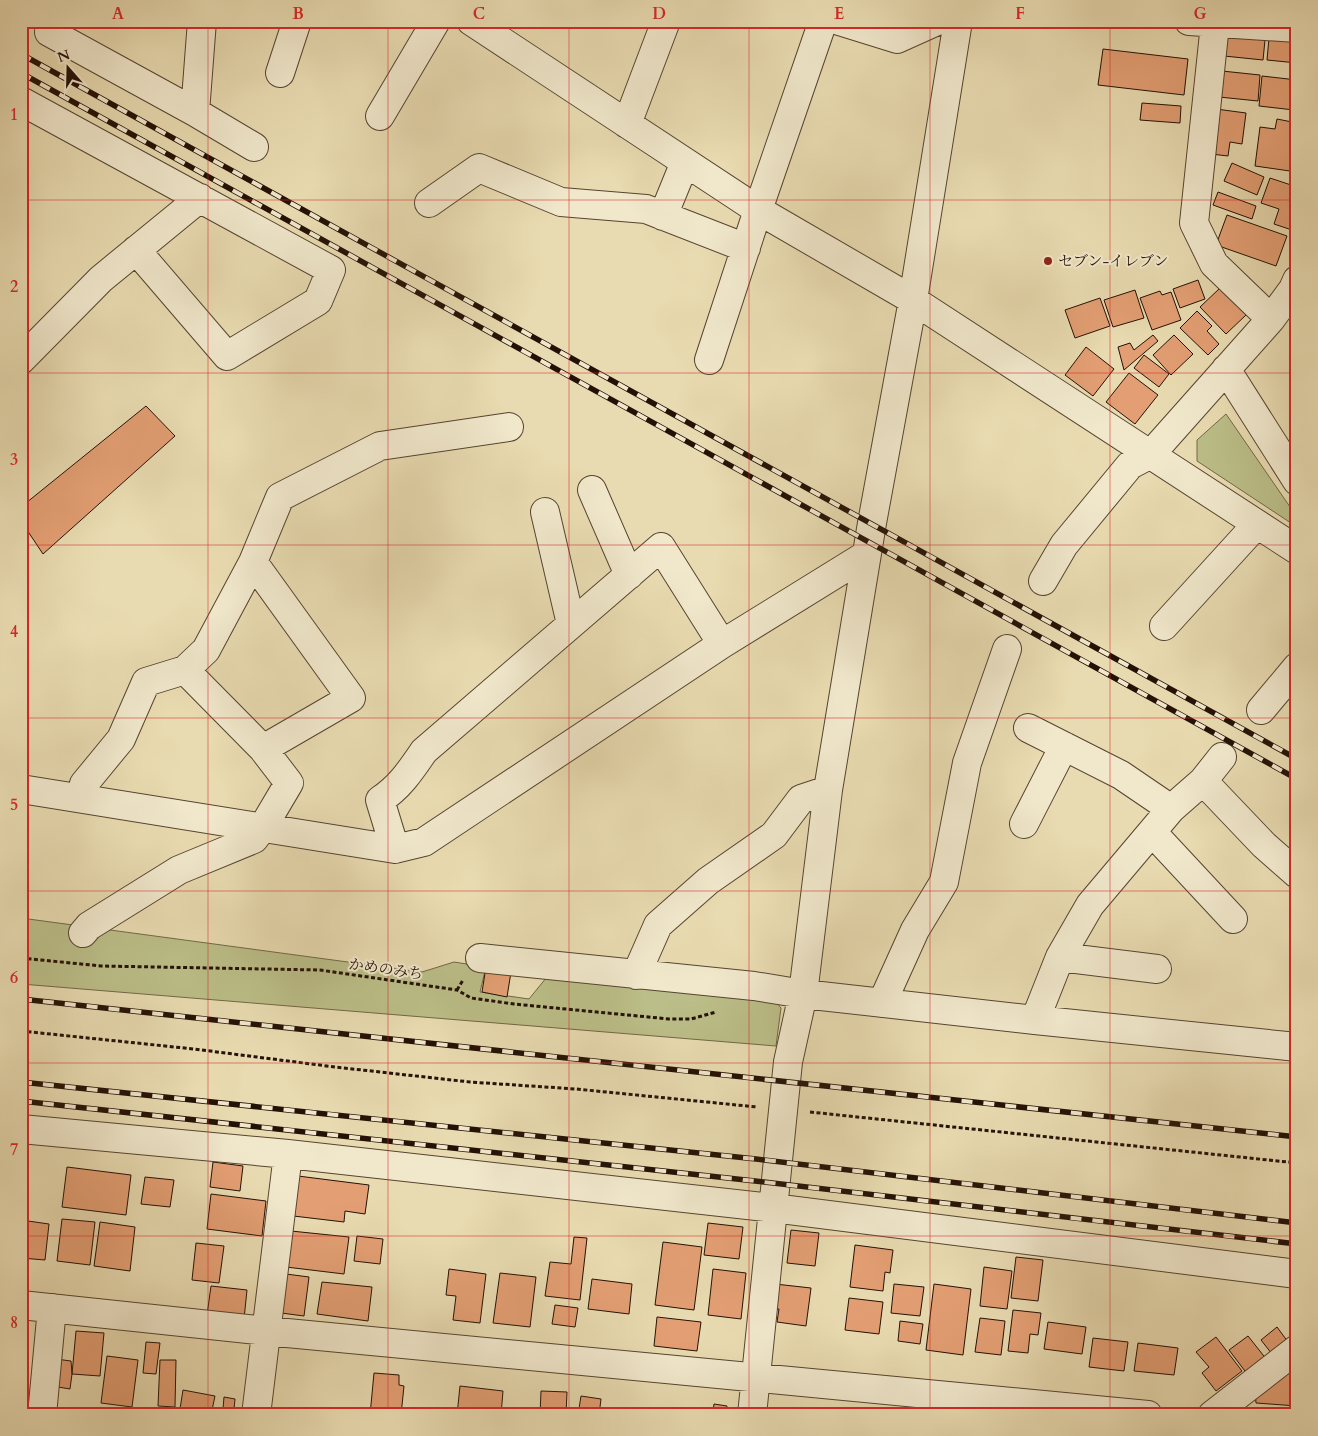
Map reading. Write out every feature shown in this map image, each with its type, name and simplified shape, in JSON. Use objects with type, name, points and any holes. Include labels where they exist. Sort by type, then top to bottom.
[{"type":"street","points":[[195,112],[202,21]]},
{"type":"street","points":[[280,72],[297,21]]},
{"type":"street","points":[[380,116],[436,21]]},
{"type":"street","points":[[471,21],[758,210],[913,300],[1297,550]]},
{"type":"street","points":[[627,124],[666,21]]},
{"type":"street","points":[[709,360],[823,21]]},
{"type":"street","points":[[839,21],[897,39],[937,21]]},
{"type":"street","points":[[752,1415],[790,1048],[803,994],[828,790],[866,555],[913,300],[958,21]]},
{"type":"street","points":[[1271,319],[1214,264],[1194,223],[1213,23],[1297,28]]},
{"type":"street","points":[[48,32],[195,112],[254,147]]},
{"type":"street","points":[[21,101],[331,270],[318,301],[227,356],[136,250]]},
{"type":"street","points":[[664,216],[685,162]]},
{"type":"street","points":[[429,203],[479,168],[561,202],[646,209],[746,248]]},
{"type":"street","points":[[24,352],[101,279],[200,198]]},
{"type":"street","points":[[1043,581],[1064,545],[1130,465],[1151,454],[1271,319],[1293,289],[1297,280]]},
{"type":"street","points":[[1226,369],[1297,481]]},
{"type":"street","points":[[81,798],[84,784],[121,739],[146,682],[185,670],[206,650],[253,562],[280,497],[380,446],[509,427]]},
{"type":"street","points":[[592,490],[629,575]]},
{"type":"street","points":[[545,512],[571,624]]},
{"type":"street","points":[[1164,626],[1257,524]]},
{"type":"street","points":[[395,849],[380,800],[391,793],[406,778],[424,751],[661,547],[722,644]]},
{"type":"street","points":[[21,789],[395,849],[424,842],[722,644],[866,555]]},
{"type":"street","points":[[253,562],[351,698],[262,749]]},
{"type":"street","points":[[882,1003],[915,930],[944,882],[967,763],[1007,649]]},
{"type":"street","points":[[1261,710],[1297,667]]},
{"type":"street","points":[[83,933],[89,926],[179,870],[254,840],[289,783],[262,749],[185,670]]},
{"type":"street","points":[[1028,728],[1121,775],[1171,809]]},
{"type":"street","points":[[1024,824],[1064,746]]},
{"type":"street","points":[[1035,1020],[1060,956],[1090,905],[1171,809],[1203,781],[1222,757]]},
{"type":"street","points":[[1203,781],[1264,845],[1297,874]]},
{"type":"street","points":[[636,975],[658,925],[708,881],[774,835],[801,799],[828,790]]},
{"type":"street","points":[[1152,832],[1233,919]]},
{"type":"street","points":[[1060,956],[1157,969]]},
{"type":"street","points":[[480,958],[754,986],[882,1003],[1297,1047]]},
{"type":"street","points":[[21,1129],[288,1154],[772,1208],[1297,1274]]},
{"type":"street","points":[[256,1415],[288,1154]]},
{"type":"street","points":[[21,1305],[266,1331],[756,1378],[960,1406],[1148,1415]]},
{"type":"street","points":[[42,1415],[52,1308]]},
{"type":"street","points":[[1212,1415],[1297,1349]]},
{"type":"path","name":"かめのみち","points":[[21,958],[101,966],[320,970],[457,990],[472,998],[514,1004],[669,1019],[691,1019],[717,1012]]},
{"type":"path","points":[[21,1031],[194,1049],[335,1068],[470,1082],[576,1089],[783,1109],[1297,1163]]},
{"type":"green space","points":[[1226,414],[1297,517],[1297,527],[1197,461],[1197,440]]},
{"type":"green space","points":[[21,918],[422,972],[454,962],[486,967],[480,992],[529,999],[551,972],[772,997],[781,1008],[776,1046],[21,984]]},
{"type":"building","points":[[1226,36],[1265,40],[1263,60],[1224,56]]},
{"type":"building","points":[[1269,38],[1297,41],[1297,63],[1267,60]]},
{"type":"building","points":[[1103,49],[1188,59],[1184,95],[1098,85]]},
{"type":"building","points":[[1222,71],[1260,75],[1258,101],[1219,97]]},
{"type":"building","points":[[1262,76],[1297,80],[1294,110],[1259,106]]},
{"type":"building","points":[[1142,103],[1181,106],[1180,123],[1140,120]]},
{"type":"building","points":[[1216,109],[1246,113],[1242,144],[1230,142],[1228,156],[1211,154]]},
{"type":"building","points":[[1277,119],[1297,123],[1297,172],[1255,166],[1260,127],[1275,129]]},
{"type":"building","points":[[1232,163],[1264,177],[1257,195],[1224,181]]},
{"type":"building","points":[[1270,178],[1297,187],[1297,224],[1295,231],[1274,224],[1279,209],[1261,203]]},
{"type":"building","points":[[1218,192],[1256,206],[1252,219],[1213,205]]},
{"type":"building","points":[[1227,215],[1287,236],[1276,266],[1216,245]]},
{"type":"building","points":[[1198,280],[1205,299],[1180,308],[1173,289]]},
{"type":"building","points":[[1220,288],[1246,315],[1226,334],[1200,307]]},
{"type":"building","points":[[1135,290],[1144,318],[1113,327],[1104,300]]},
{"type":"building","points":[[1160,291],[1162,295],[1171,292],[1181,320],[1152,330],[1140,298]]},
{"type":"building","points":[[1100,298],[1110,326],[1075,338],[1065,310]]},
{"type":"building","points":[[1197,311],[1212,326],[1207,331],[1219,344],[1208,355],[1180,328]]},
{"type":"building","points":[[1153,335],[1158,341],[1124,370],[1118,347],[1130,343],[1134,350]]},
{"type":"building","points":[[1174,335],[1193,354],[1171,375],[1153,355]]},
{"type":"building","points":[[1086,347],[1114,369],[1093,396],[1065,375]]},
{"type":"building","points":[[1144,355],[1169,374],[1159,387],[1134,368]]},
{"type":"building","points":[[1129,373],[1158,395],[1135,424],[1106,402]]},
{"type":"building","points":[[146,406],[175,436],[43,554],[21,521],[21,507]]},
{"type":"building","points":[[486,967],[511,972],[507,997],[482,992]]},
{"type":"building","points":[[213,1162],[243,1166],[240,1191],[210,1187]]},
{"type":"building","points":[[67,1167],[131,1175],[126,1215],[62,1207]]},
{"type":"building","points":[[290,1175],[369,1185],[365,1214],[345,1211],[344,1222],[285,1215]]},
{"type":"building","points":[[145,1177],[174,1180],[170,1207],[141,1204]]},
{"type":"building","points":[[211,1194],[266,1201],[262,1236],[207,1229]]},
{"type":"building","points":[[62,1219],[95,1222],[90,1265],[57,1261]]},
{"type":"building","points":[[21,1220],[49,1224],[45,1260],[21,1258]]},
{"type":"building","points":[[100,1222],[135,1227],[130,1271],[94,1266]]},
{"type":"building","points":[[708,1223],[743,1227],[739,1259],[704,1255]]},
{"type":"building","points":[[791,1230],[819,1233],[815,1266],[787,1263]]},
{"type":"building","points":[[291,1231],[349,1237],[344,1274],[286,1267]]},
{"type":"building","points":[[357,1236],[383,1239],[380,1264],[354,1261]]},
{"type":"building","points":[[574,1237],[587,1238],[580,1300],[545,1296],[550,1262],[571,1264]]},
{"type":"building","points":[[663,1242],[702,1247],[694,1310],[655,1305]]},
{"type":"building","points":[[196,1243],[224,1246],[219,1283],[192,1280]]},
{"type":"building","points":[[855,1245],[893,1250],[890,1273],[885,1272],[883,1291],[850,1287]]},
{"type":"building","points":[[1016,1257],[1043,1260],[1038,1301],[1011,1298]]},
{"type":"building","points":[[984,1267],[1012,1271],[1007,1309],[980,1306]]},
{"type":"building","points":[[449,1269],[486,1274],[480,1323],[453,1320],[456,1296],[446,1295]]},
{"type":"building","points":[[713,1269],[746,1273],[741,1319],[708,1315]]},
{"type":"building","points":[[500,1273],[536,1277],[530,1327],[493,1323]]},
{"type":"building","points":[[286,1274],[309,1277],[304,1316],[281,1313]]},
{"type":"building","points":[[592,1279],[632,1284],[629,1314],[588,1309]]},
{"type":"building","points":[[322,1282],[372,1287],[368,1321],[317,1314]]},
{"type":"building","points":[[775,1284],[811,1288],[806,1326],[777,1322],[779,1309],[772,1309]]},
{"type":"building","points":[[894,1284],[924,1287],[920,1316],[891,1313]]},
{"type":"building","points":[[934,1284],[971,1289],[963,1355],[926,1350]]},
{"type":"building","points":[[211,1286],[247,1290],[244,1319],[207,1315]]},
{"type":"building","points":[[849,1298],[883,1302],[879,1334],[845,1330]]},
{"type":"building","points":[[555,1305],[578,1308],[575,1327],[552,1324]]},
{"type":"building","points":[[1013,1310],[1041,1313],[1038,1335],[1030,1334],[1028,1353],[1008,1351]]},
{"type":"building","points":[[657,1317],[701,1322],[697,1351],[654,1346]]},
{"type":"building","points":[[980,1318],[1005,1321],[1001,1355],[975,1352]]},
{"type":"building","points":[[900,1321],[923,1324],[920,1344],[898,1341]]},
{"type":"building","points":[[1048,1322],[1086,1327],[1082,1354],[1044,1349]]},
{"type":"building","points":[[1277,1327],[1288,1342],[1272,1354],[1261,1340]]},
{"type":"building","points":[[76,1331],[104,1333],[100,1376],[72,1374]]},
{"type":"building","points":[[1248,1336],[1267,1360],[1248,1375],[1229,1350]]},
{"type":"building","points":[[1216,1337],[1242,1371],[1216,1391],[1202,1373],[1209,1367],[1196,1352]]},
{"type":"building","points":[[1093,1338],[1128,1342],[1124,1371],[1089,1367]]},
{"type":"building","points":[[146,1342],[160,1343],[156,1374],[143,1373]]},
{"type":"building","points":[[1138,1343],[1178,1348],[1174,1375],[1134,1371]]},
{"type":"building","points":[[107,1356],[138,1360],[132,1407],[101,1403]]},
{"type":"building","points":[[56,1359],[71,1361],[70,1389],[52,1386]]},
{"type":"building","points":[[160,1360],[176,1360],[175,1407],[158,1406]]},
{"type":"building","points":[[1297,1366],[1297,1406],[1256,1403],[1255,1392]]},
{"type":"building","points":[[374,1373],[399,1375],[399,1385],[404,1386],[401,1415],[370,1415]]},
{"type":"building","points":[[460,1386],[503,1391],[501,1415],[457,1415]]},
{"type":"building","points":[[183,1390],[215,1396],[211,1415],[180,1409]]},
{"type":"building","points":[[541,1391],[567,1392],[566,1415],[540,1415]]},
{"type":"building","points":[[581,1396],[601,1399],[599,1415],[578,1415]]},
{"type":"building","points":[[224,1397],[235,1399],[234,1409],[223,1409]]},
{"type":"building","points":[[714,1404],[727,1406],[726,1413],[713,1411]]},
{"type":"building","points":[[51,1409],[81,1412],[81,1415],[51,1415]]},
{"type":"building","points":[[757,1409],[784,1415],[756,1415]]},
{"type":"building","points":[[655,1410],[685,1411],[685,1415],[655,1415]]},
{"type":"railway","points":[[21,54],[1297,759]]},
{"type":"railway","points":[[21,73],[1297,779]]},
{"type":"railway","points":[[21,999],[1297,1137]]},
{"type":"railway","points":[[21,1082],[756,1159],[1297,1223]]},
{"type":"railway","points":[[21,1101],[755,1181],[1297,1244]]},
{"type":"place","name":"セブン-イレブン","points":[[1048,261]]}]
